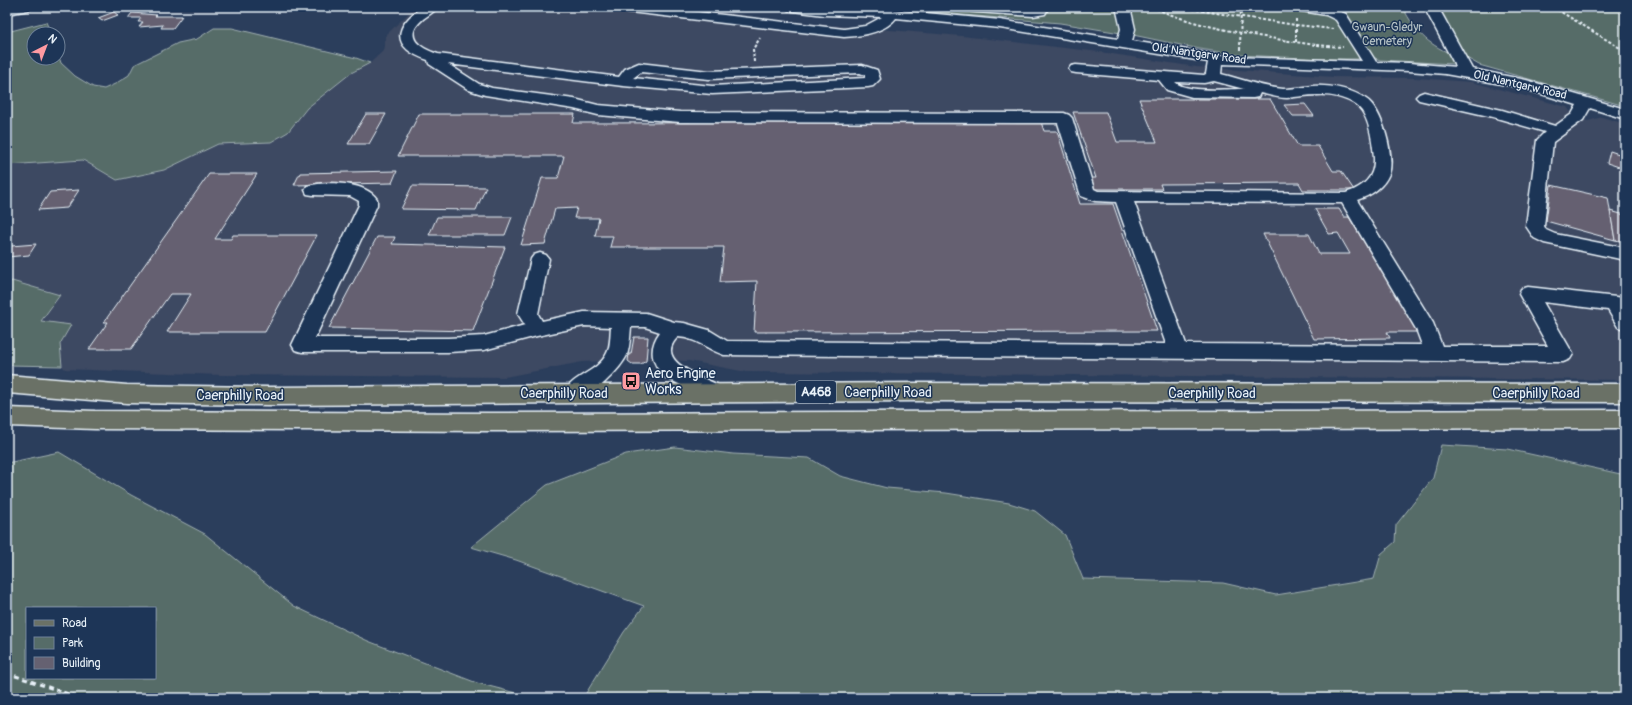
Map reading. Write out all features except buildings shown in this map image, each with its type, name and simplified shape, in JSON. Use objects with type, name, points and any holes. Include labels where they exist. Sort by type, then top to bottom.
[{"type":"main road","name":"Caerphilly Road","points":[[7,384],[127,394],[269,396],[714,392],[1625,393]]},
{"type":"main road","name":"Caerphilly Road","points":[[7,417],[95,420],[489,422],[1625,419]]},
{"type":"street","points":[[7,10],[24,7]]},
{"type":"street","points":[[431,7],[419,14],[410,24],[407,32],[410,44],[416,49],[436,58],[623,82],[712,90],[868,83],[873,79],[872,73],[862,69],[754,74],[709,74],[639,67],[630,72],[623,82]]},
{"type":"street","points":[[621,7],[844,34],[856,33],[875,26],[890,18],[887,14]]},
{"type":"street","name":"Old Nantgarw Road","points":[[793,7],[824,11],[887,14],[1000,24],[1216,59],[1257,63],[1429,68],[1466,72],[1521,83],[1625,114]]},
{"type":"street","points":[[960,7],[1040,12],[1042,7]]},
{"type":"street","points":[[1123,7],[1128,29],[1124,43]]},
{"type":"street","points":[[1431,7],[1466,72]]},
{"type":"street","points":[[1299,12],[1329,11],[1337,14],[1341,17],[1362,48],[1372,66]]},
{"type":"street","points":[[436,58],[434,61],[445,69],[474,87],[490,92],[574,104],[598,110],[651,116],[1064,118],[1087,192],[1095,196],[1347,198],[1360,193],[1377,182],[1383,166],[1377,132],[1369,109],[1355,99],[1336,92],[1319,90],[1283,93],[1192,93],[1172,87],[1164,76]]},
{"type":"street","points":[[1214,77],[1213,70],[1216,59]]},
{"type":"street","points":[[1076,69],[1204,79],[1214,77],[1283,93]]},
{"type":"street","points":[[1424,97],[1497,113],[1557,131]]},
{"type":"street","points":[[1586,102],[1578,117],[1545,140],[1535,226],[1540,234],[1550,239],[1625,254]]},
{"type":"street","points":[[313,190],[356,191],[364,194],[368,199],[368,205],[302,345],[455,345],[484,342],[584,319],[646,320],[674,329],[702,335],[724,348],[1563,354],[1528,294],[1620,305],[1625,322]]},
{"type":"street","points":[[1123,196],[1179,351]]},
{"type":"street","points":[[1347,198],[1426,328],[1432,346],[1429,353]]},
{"type":"street","points":[[537,329],[528,314],[540,259]]},
{"type":"street","points":[[574,393],[603,371],[615,359],[622,320]]},
{"type":"street","points":[[674,329],[667,335],[663,344],[661,352],[662,359],[668,368],[673,372],[714,392]]},
{"type":"path","points":[[1152,7],[1205,26],[1239,33],[1296,42],[1362,48]]},
{"type":"path","points":[[1177,7],[1296,25],[1349,30]]},
{"type":"path","points":[[1240,50],[1239,33],[1241,7]]},
{"type":"path","points":[[1554,7],[1625,51]]},
{"type":"path","points":[[1296,42],[1296,25],[1299,12]]},
{"type":"path","points":[[7,673],[80,698]]},
{"type":"shaded area","points":[[415,7],[686,7],[781,21],[962,36],[1100,52],[1196,67],[1334,77],[1416,78],[1472,82],[1567,107],[1572,114],[1588,121],[1602,117],[1625,124],[1625,380],[746,372],[689,361],[635,360],[582,362],[505,377],[221,375],[65,369],[62,366],[60,344],[41,321],[60,295],[12,281],[7,283],[7,165],[83,160],[117,180],[164,170],[218,144],[271,142],[288,132],[307,108],[351,73],[370,63],[383,51],[386,35]]},
{"type":"green space","name":"Gwaun-Gledyr Cemetery","points":[[823,7],[1425,7],[1427,10],[1403,8],[1412,24],[1422,36],[1435,46],[1451,54],[1454,64],[1380,60],[1373,57],[1361,56],[1358,59],[1327,59],[1239,55],[1060,23],[904,10]]},
{"type":"green space","points":[[1438,7],[1625,7],[1625,106],[1479,65],[1465,57]]},
{"type":"green space","points":[[46,22],[48,26],[30,26]]},
{"type":"green space","points":[[26,27],[26,66],[64,66],[75,76],[93,87],[104,89],[129,75],[134,65],[178,43],[197,39],[214,28],[232,28],[356,58],[370,63],[351,73],[307,108],[288,132],[271,142],[218,144],[164,170],[117,180],[83,160],[7,165],[7,32]]},
{"type":"green space","points":[[12,281],[60,295],[41,321],[71,325],[60,344],[62,366],[7,365],[7,283]]},
{"type":"green space","points":[[1441,445],[1507,449],[1625,475],[1625,698],[583,698],[624,632],[644,606],[516,560],[471,547],[547,485],[626,454],[675,447],[733,454],[809,458],[840,476],[887,488],[946,493],[1009,503],[1035,511],[1065,535],[1083,579],[1223,583],[1276,595],[1374,579],[1381,554],[1395,542],[1396,525],[1433,478]]},
{"type":"green space","points":[[59,452],[131,495],[205,534],[294,606],[368,641],[477,683],[535,698],[7,698],[7,463]]},
{"type":"place","name":"Aero Engine Works","points":[[631,381]]}]
